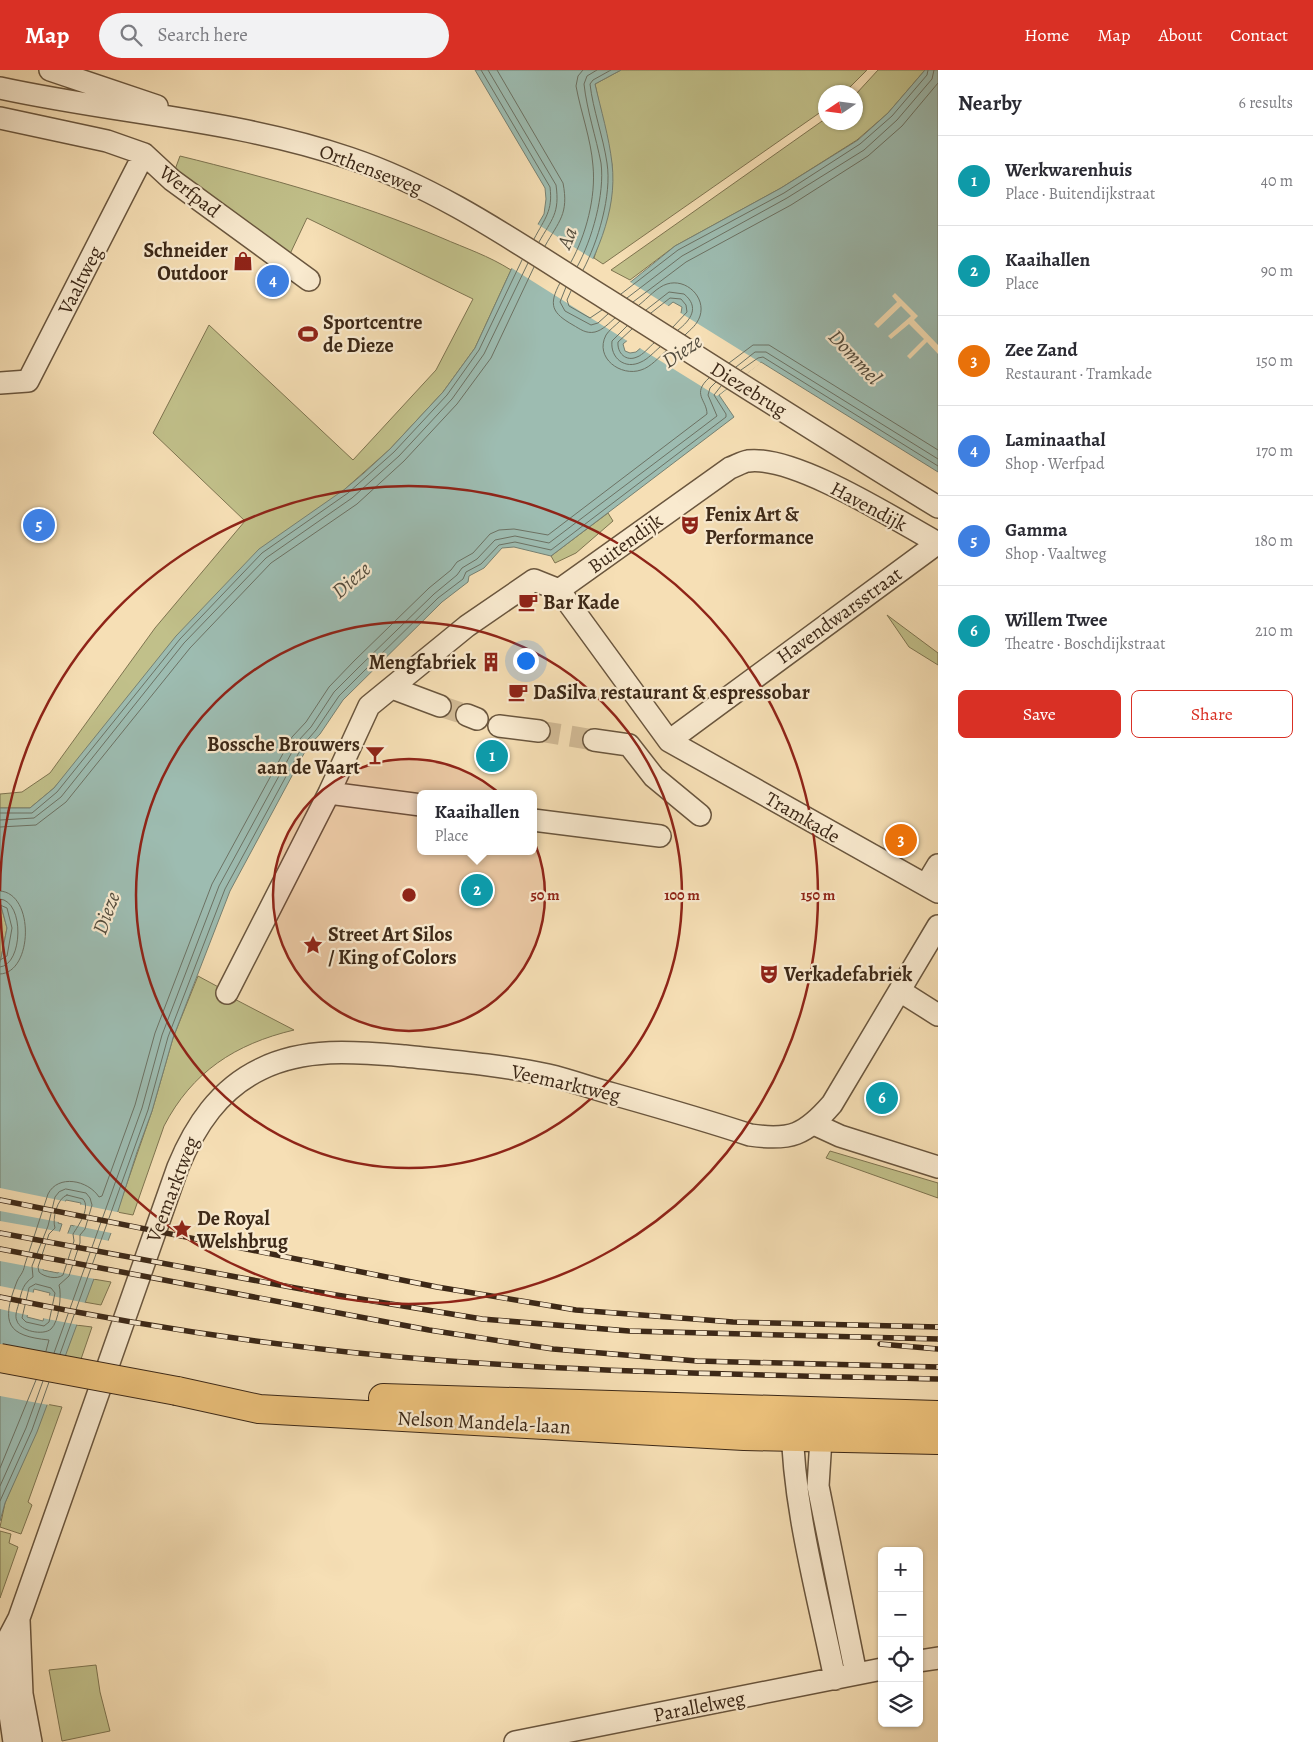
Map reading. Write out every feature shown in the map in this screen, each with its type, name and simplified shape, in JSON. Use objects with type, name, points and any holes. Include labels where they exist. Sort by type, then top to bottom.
[{"type":"main road","name":"Nelson Mandela-laan","points":[[0,1358],[177,1391],[239,1395],[491,1400],[822,1425],[938,1440]]},
{"type":"main road","name":"Nelson Mandela-laan","points":[[822,1425],[938,1415]]},
{"type":"street","name":"Orthenseweg","points":[[50,70],[222,128]]},
{"type":"street","name":"Orthenseweg","points":[[0,88],[222,128],[314,147],[350,158],[422,187],[509,238]]},
{"type":"street","points":[[0,118],[106,141],[144,154]]},
{"type":"street","name":"Werfpad","points":[[144,154],[172,180],[309,280]]},
{"type":"street","name":"Vaaltweg","points":[[0,383],[28,381],[144,154]]},
{"type":"street","name":"Diezebrug","points":[[509,238],[938,507]]},
{"type":"street","name":"Buitendijk","points":[[559,590],[730,468],[748,461],[768,462],[799,471]]},
{"type":"street","name":"Havendijk","points":[[799,471],[845,491],[938,543]]},
{"type":"street","name":"Havendwarsstraat","points":[[669,741],[938,543]]},
{"type":"street","points":[[227,993],[328,793],[369,706],[467,626],[534,580],[559,590],[669,741]]},
{"type":"street","points":[[392,688],[440,706]]},
{"type":"street","points":[[499,726],[539,732]]},
{"type":"street","points":[[594,740],[629,745],[654,777],[700,815]]},
{"type":"street","name":"Tramkade","points":[[669,741],[932,889]]},
{"type":"street","points":[[328,793],[417,804]]},
{"type":"street","points":[[537,821],[660,836]]},
{"type":"street","points":[[932,889],[938,865]]},
{"type":"street","name":"Veemarktweg","points":[[14,1742],[6,1687],[4,1657],[6,1643],[19,1618],[84,1428],[181,1160],[204,1116],[226,1093],[244,1078],[260,1069],[292,1057],[314,1053],[371,1053],[450,1060],[548,1075],[750,1135],[770,1138],[789,1137],[803,1132],[814,1124],[832,1104],[938,926]]},
{"type":"street","points":[[900,992],[938,1014]]},
{"type":"street","points":[[814,1124],[840,1136],[938,1168]]},
{"type":"street","points":[[792,1424],[803,1518],[835,1678]]},
{"type":"street","points":[[822,1425],[818,1486],[822,1514],[856,1674]]},
{"type":"street","name":"Veemarktweg","points":[[19,1618],[22,1694],[31,1742]]},
{"type":"street","points":[[923,1660],[938,1658]]},
{"type":"street","name":"Parallelweg","points":[[515,1742],[878,1670]]},
{"type":"shaded area","points":[[621,70],[867,70],[852,85],[818,85],[818,114],[603,264],[594,258],[609,210],[612,165],[595,84]]},
{"type":"shaded area","points":[[878,70],[925,70],[888,113],[857,140],[781,188],[675,246],[630,280],[611,270],[818,124],[818,130],[863,130],[863,86]]},
{"type":"shaded area","points":[[180,156],[280,182],[378,213],[477,252],[511,270],[475,348],[443,392],[390,449],[345,489],[92,744],[54,788],[30,808],[0,808],[0,794],[22,792],[50,773],[155,628],[245,521],[153,433],[209,325],[353,460],[436,370],[473,299],[307,218],[290,254],[173,175]]},
{"type":"shaded area","points":[[608,513],[613,521],[576,553],[555,563],[551,556]]},
{"type":"shaded area","points":[[887,615],[938,653],[938,665],[909,647]]},
{"type":"shaded area","points":[[0,902],[7,928],[0,963]]},
{"type":"shaded area","points":[[198,976],[224,990],[223,993],[294,1030],[253,1043],[234,1052],[217,1063],[188,1090],[164,1126],[133,1215],[117,1212],[152,1111],[173,1038]]},
{"type":"shaded area","points":[[830,1151],[938,1183],[938,1198],[826,1158]]},
{"type":"shaded area","points":[[93,1279],[111,1282],[101,1305],[84,1302]]},
{"type":"shaded area","points":[[76,1325],[92,1327],[80,1362],[64,1358]]},
{"type":"shaded area","points":[[46,1404],[62,1407],[28,1502],[32,1505],[21,1534],[0,1527],[5,1503]]},
{"type":"shaded area","points":[[0,1531],[11,1534],[9,1543],[18,1547],[0,1598]]},
{"type":"shaded area","points":[[96,1665],[100,1692],[110,1731],[62,1741],[49,1670]]},
{"type":"water","points":[[475,70],[621,70],[595,84],[611,153],[613,182],[608,218],[602,236],[596,253],[571,302],[591,314],[675,246],[781,188],[858,140],[888,113],[925,70],[938,70],[938,472],[761,362],[719,395],[734,417],[551,556],[514,547],[502,548],[484,568],[469,576],[468,582],[442,602],[343,700],[320,734],[307,748],[230,891],[173,1038],[152,1111],[111,1233],[37,1432],[5,1503],[0,1521],[0,963],[7,928],[0,902],[0,808],[30,808],[54,788],[176,636],[259,549],[345,489],[364,473],[390,449],[443,392],[475,348],[511,270],[544,214],[545,188]],"holes":[[[673,302],[682,307],[681,313],[636,352],[630,353],[625,351],[623,344]],[[66,1200],[81,1203],[74,1226],[71,1225],[66,1238],[70,1239],[58,1273],[43,1270],[54,1235],[58,1236],[62,1224],[58,1223]],[[34,1289],[50,1293],[43,1321],[27,1317]]]},
{"type":"pier","points":[[534,222],[596,261],[574,301],[591,311],[627,280],[670,307],[629,342],[510,267]]},
{"type":"pier","points":[[895,293],[918,316],[914,320],[938,345],[938,354],[927,342],[910,359],[907,356],[924,339],[909,324],[891,339],[888,336],[911,316],[901,306],[878,328],[874,324],[897,302],[892,296]]},
{"type":"pier","points":[[679,312],[761,363],[717,396],[638,347]]},
{"type":"pier","points":[[0,1188],[119,1212],[113,1233],[68,1224],[72,1223],[78,1205],[67,1203],[61,1221],[64,1223],[0,1211]]},
{"type":"pier","points":[[0,1221],[62,1232],[59,1238],[56,1238],[46,1268],[57,1270],[66,1240],[64,1238],[65,1233],[110,1241],[95,1279],[0,1261]]},
{"type":"pier","points":[[0,1286],[35,1293],[30,1316],[0,1309]]},
{"type":"pier","points":[[47,1295],[86,1303],[79,1325],[42,1318]]},
{"type":"pier","points":[[0,1346],[66,1359],[49,1405],[0,1396]]},
{"type":"tunnel","points":[[440,706],[467,715]]},
{"type":"tunnel","points":[[539,731],[594,740]]},
{"type":"railway","points":[[0,1200],[437,1287],[576,1310],[733,1322],[938,1327]]},
{"type":"railway","points":[[0,1233],[312,1291],[482,1319],[629,1331],[938,1339]]},
{"type":"railway","points":[[0,1249],[429,1330],[553,1349],[697,1361],[938,1367]]},
{"type":"railway","points":[[0,1297],[108,1318],[217,1336],[327,1350],[436,1360],[624,1371],[938,1379]]},
{"type":"railway","points":[[880,1344],[938,1349]]},
{"type":"place","name":"Schneider Outdoor","points":[[243,261]]},
{"type":"place","name":"Laminaathal","points":[[273,281]]},
{"type":"place","name":"Sportcentre de Dieze","points":[[308,334]]},
{"type":"place","name":"Gamma","points":[[39,525]]},
{"type":"place","name":"Fenix Art & Performance","points":[[690,525]]},
{"type":"place","name":"Bar Kade","points":[[528,602]]},
{"type":"place","name":"Mengfabriek","points":[[491,662]]},
{"type":"place","name":"DaSilva restaurant & espressobar","points":[[518,692]]},
{"type":"place","name":"Bossche Brouwers aan de Vaart","points":[[375,755]]},
{"type":"place","name":"Werkwarenhuis","points":[[492,756]]},
{"type":"place","name":"Zee Zand","points":[[901,840]]},
{"type":"place","name":"Kaaihallen","points":[[477,890]]},
{"type":"place","name":"Street Art Silos / King of Colors","points":[[313,945]]},
{"type":"place","name":"Verkadefabriek","points":[[769,974]]},
{"type":"place","name":"Willem Twee","points":[[882,1098]]},
{"type":"place","name":"De Royal Welshbrug","points":[[182,1229]]},
{"type":"water label","name":"Aa","points":[[567,238]]},
{"type":"water label","name":"Dieze","points":[[682,351]]},
{"type":"water label","name":"Dommel","points":[[855,357]]},
{"type":"water label","name":"Dieze","points":[[351,580]]},
{"type":"water label","name":"Dieze","points":[[106,913]]}]
